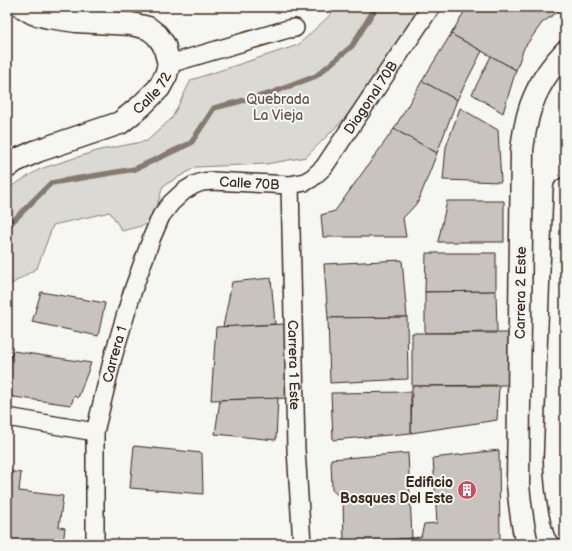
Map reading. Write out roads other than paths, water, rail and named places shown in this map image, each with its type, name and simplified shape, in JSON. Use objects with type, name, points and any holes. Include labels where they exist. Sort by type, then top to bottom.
[{"type":"main road","points":[[23,7],[33,13],[48,17],[131,24],[148,28],[157,35],[164,45],[169,64]]},
{"type":"main road","name":"Carrera 2 Este","points":[[523,539],[518,485],[522,150],[526,124],[534,100],[550,70],[565,52]]},
{"type":"main road","name":"Calle 72","points":[[7,167],[15,161],[37,150],[120,122],[141,106],[159,88],[166,75],[169,64]]},
{"type":"main road","points":[[565,189],[555,462],[556,490],[560,514],[565,529]]},
{"type":"street","name":"Diagonal 70B","points":[[297,184],[312,178],[324,168],[431,7]]},
{"type":"street","name":"Calle 72","points":[[169,64],[295,28]]},
{"type":"street","name":"Calle 70B","points":[[194,185],[202,182],[213,181],[297,184]]},
{"type":"street","name":"Carrera 1 Este","points":[[297,184],[296,449],[302,544]]},
{"type":"street","name":"Carrera 1","points":[[95,544],[95,432],[120,330],[152,237],[161,216],[171,203],[184,191],[194,185]]},
{"type":"street","points":[[7,417],[95,432]]},
{"type":"waterway","name":"Quebrada La Vieja","points":[[7,227],[51,183],[135,169],[191,143],[214,108],[269,94],[316,76],[352,46],[376,7]]},
{"type":"place","name":"Edificio Bosques Del Este","points":[[467,490]]}]
